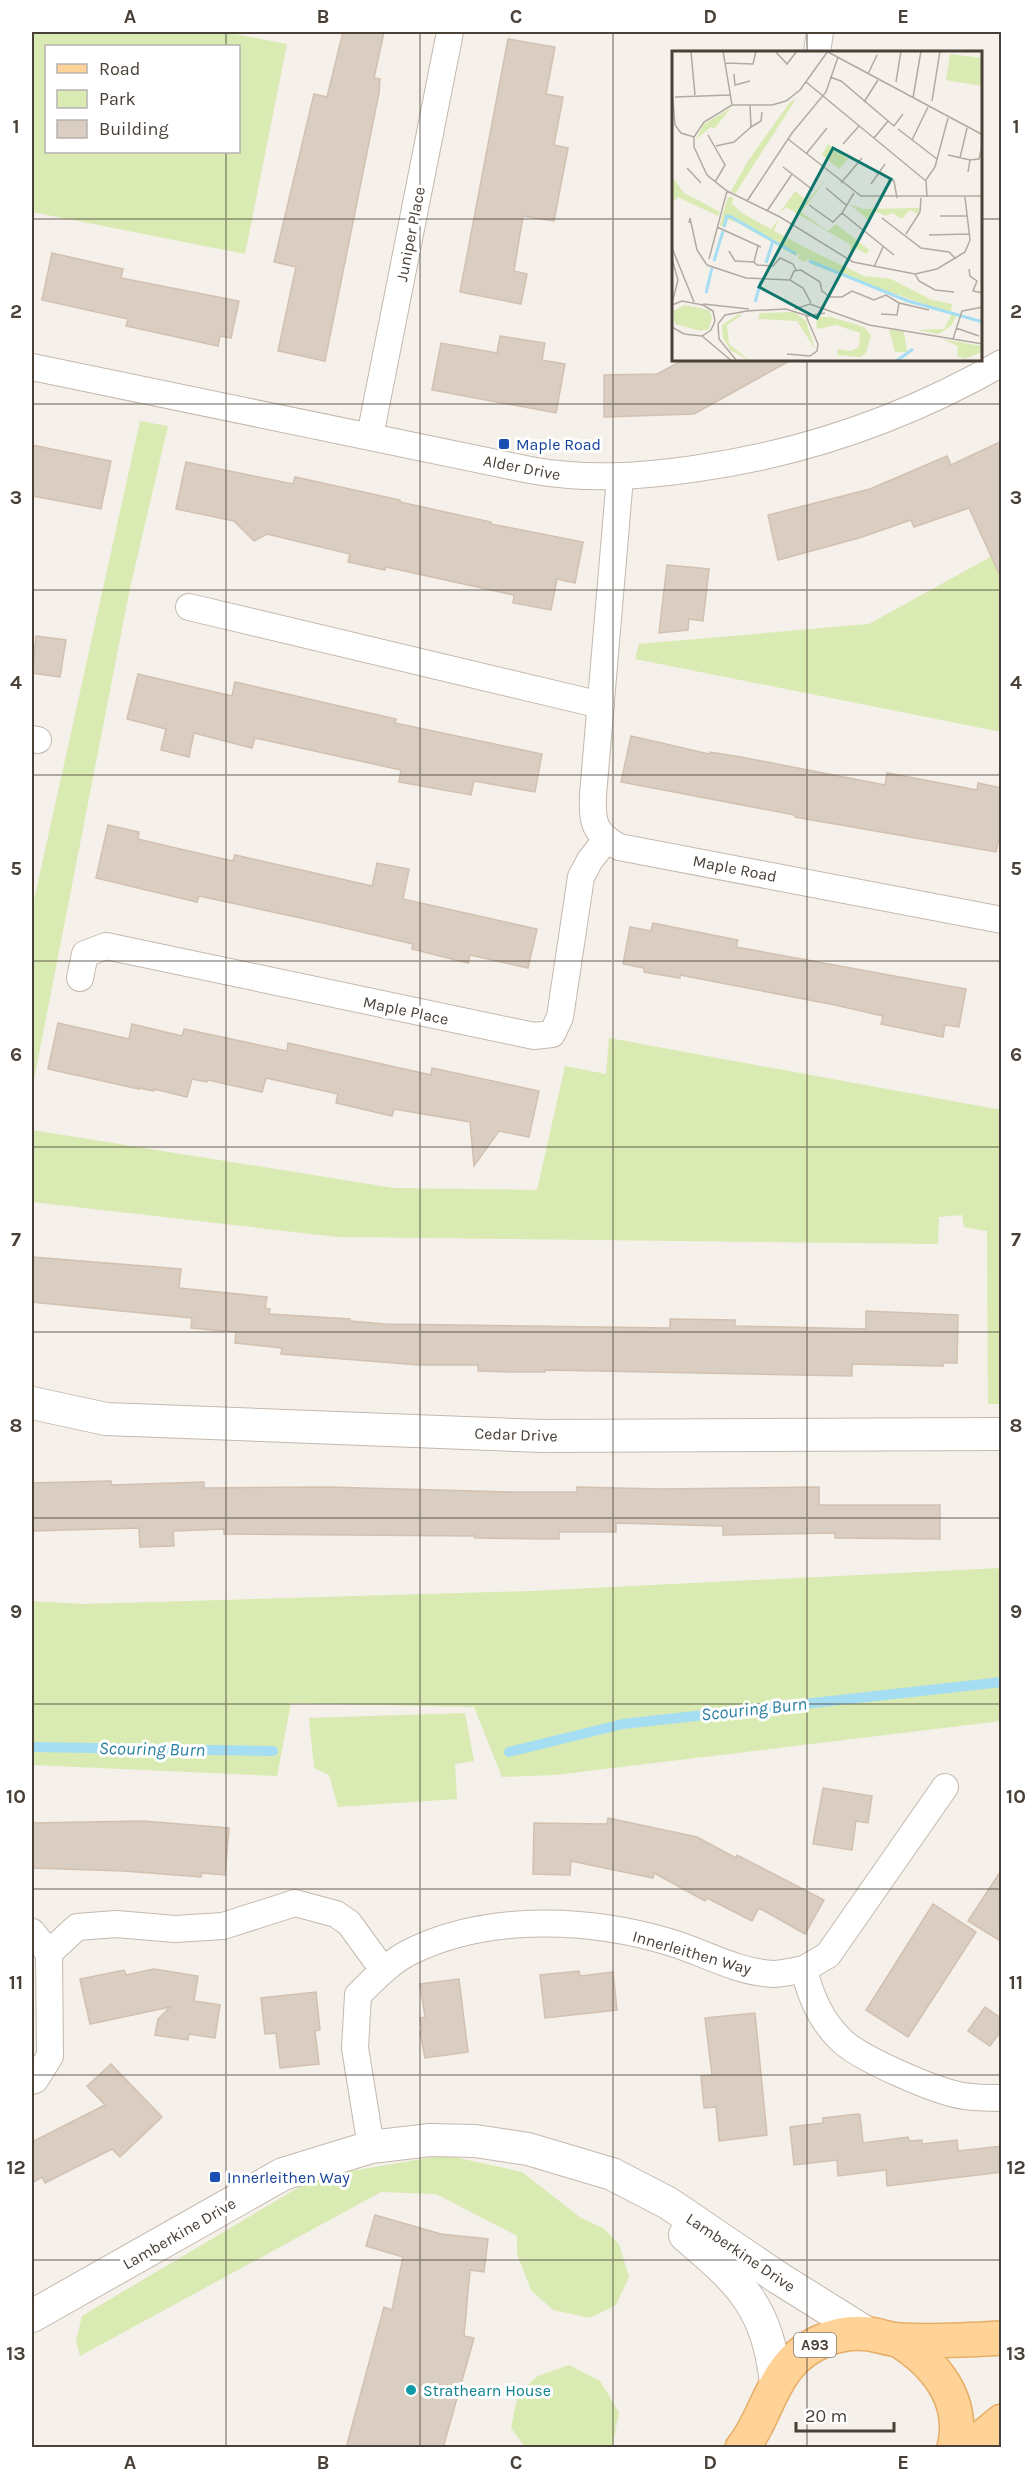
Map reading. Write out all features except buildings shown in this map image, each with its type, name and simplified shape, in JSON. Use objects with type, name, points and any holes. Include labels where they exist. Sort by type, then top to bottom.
[{"type":"main road","name":"A93","points":[[742,2448],[788,2366],[805,2351],[825,2340],[846,2334],[883,2337],[1002,2338]]},
{"type":"main road","points":[[883,2337],[920,2354],[931,2365],[949,2392],[955,2416],[954,2448]]},
{"type":"main road","points":[[766,2448],[764,2428],[771,2395]]},
{"type":"main road","points":[[969,2448],[1002,2421]]},
{"type":"street","name":"Juniper Place","points":[[370,436],[450,32]]},
{"type":"street","points":[[817,51],[820,32]]},
{"type":"street","name":"Alder Drive","points":[[32,367],[558,475],[620,477],[728,464],[815,443],[896,415],[947,392],[1002,363]]},
{"type":"street","points":[[606,840],[594,824],[593,811],[620,477]]},
{"type":"street","points":[[189,608],[601,705]]},
{"type":"street","name":"Maple Road","points":[[606,840],[619,847],[1002,920]]},
{"type":"street","name":"Maple Place","points":[[80,978],[85,954],[106,946],[534,1036],[552,1034],[560,1017],[581,877],[590,860],[606,840]]},
{"type":"street","name":"Cedar Drive","points":[[32,1403],[106,1419],[542,1436],[1002,1434]]},
{"type":"street","name":"Innerleithen Way","points":[[371,2147],[355,2048],[358,1995],[383,1970],[414,1950],[462,1934],[537,1922],[604,1928],[668,1941],[745,1969],[774,1974],[804,1969],[828,1954],[945,1786]]},
{"type":"street","points":[[49,1953],[77,1927],[116,1924],[175,1929],[223,1926],[295,1903],[336,1914],[348,1923],[383,1970]]},
{"type":"street","points":[[32,1932],[49,1953],[50,2056],[35,2080],[32,2081]]},
{"type":"street","points":[[804,1969],[809,1991],[823,2019],[840,2040],[893,2072],[963,2096],[1002,2098]]},
{"type":"street","name":"Lamberkine Drive","points":[[32,2316],[283,2174],[371,2147],[430,2140],[475,2140],[528,2149],[612,2175],[668,2204],[777,2277],[883,2337]]},
{"type":"street","name":"Lamberkine Drive","points":[[612,2175],[733,2277],[753,2304],[773,2356],[771,2395]]},
{"type":"green space","points":[[32,32],[224,32],[287,44],[245,254],[32,212]]},
{"type":"green space","points":[[140,421],[168,426],[130,588],[32,1090],[32,909]]},
{"type":"green space","points":[[1001,551],[1001,732],[635,659],[639,644],[869,624]]},
{"type":"green space","points":[[609,1038],[1001,1110],[1001,1404],[988,1404],[987,1231],[964,1227],[962,1215],[939,1217],[938,1244],[338,1237],[32,1202],[32,1130],[394,1188],[537,1190],[565,1066],[606,1074]]},
{"type":"green space","points":[[1001,1568],[1001,1721],[555,1775],[502,1777],[474,1707],[291,1703],[277,1776],[32,1765],[32,1601],[83,1604],[531,1591]]},
{"type":"green space","points":[[465,1713],[474,1761],[455,1764],[457,1799],[338,1807],[329,1775],[314,1768],[309,1718]]},
{"type":"green space","points":[[445,2155],[522,2172],[581,2218],[603,2228],[619,2244],[629,2277],[616,2305],[590,2318],[553,2310],[531,2290],[517,2254],[517,2236],[436,2194],[381,2192],[80,2356],[76,2341],[82,2316],[316,2177]]},
{"type":"green space","points":[[569,2365],[600,2381],[619,2412],[613,2444],[609,2448],[525,2447],[511,2428],[518,2394],[538,2376]]},
{"type":"waterway","name":"Scouring Burn","points":[[509,1752],[623,1724],[1002,1682]]},
{"type":"waterway","name":"Scouring Burn","points":[[32,1747],[273,1751]]},
{"type":"place","name":"Maple Road","points":[[504,444]]},
{"type":"place","name":"Innerleithen Way","points":[[215,2177]]},
{"type":"place","name":"Strathearn House","points":[[411,2390]]}]
